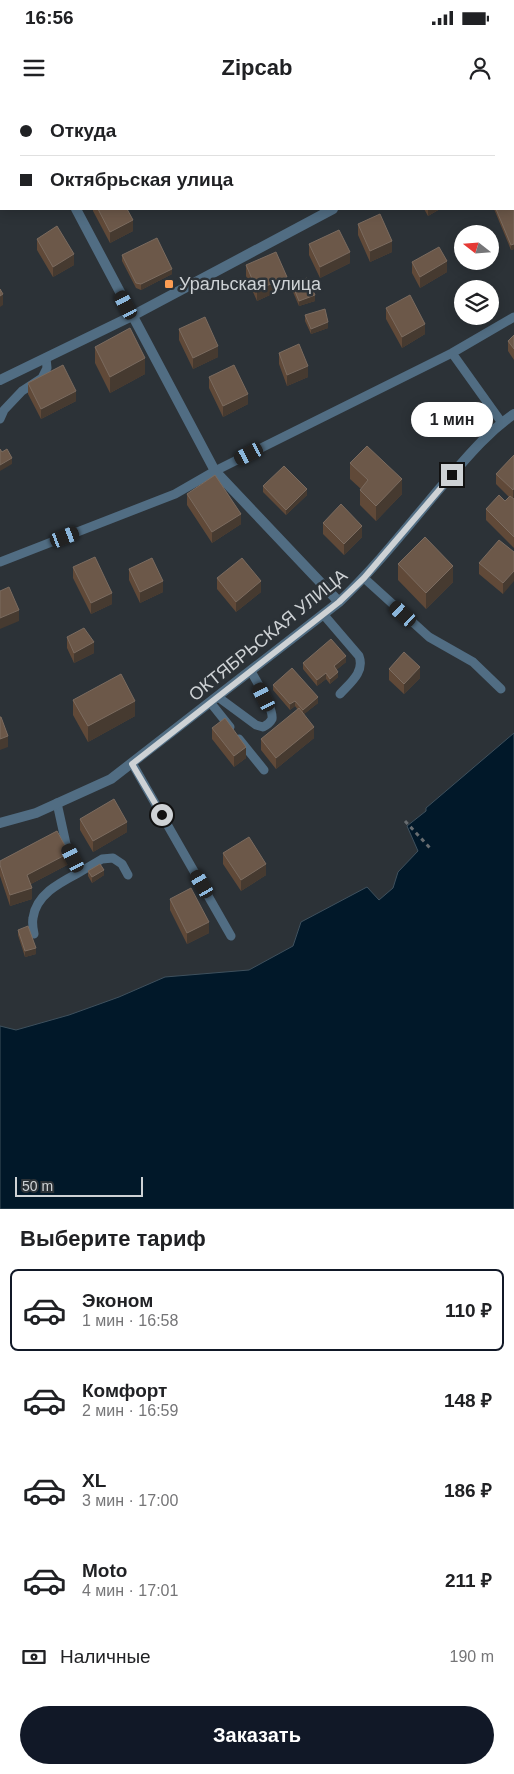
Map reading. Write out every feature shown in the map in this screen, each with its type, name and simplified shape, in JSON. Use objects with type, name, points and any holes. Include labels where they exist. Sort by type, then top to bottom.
[{"type":"street","points":[[77,210],[216,472],[339,602]]},
{"type":"street","points":[[0,380],[132,316],[331,210]]},
{"type":"street","name":"ОКТЯБРЬСКАЯ УЛИЦА","points":[[0,823],[36,813],[111,779],[324,614],[364,578],[477,445],[502,422],[514,414]]},
{"type":"lane","points":[[0,562],[175,494],[452,353],[514,317]]},
{"type":"lane","points":[[452,353],[502,422]]},
{"type":"lane","points":[[0,418],[4,410],[22,391],[42,378],[47,368],[46,358]]},
{"type":"lane","points":[[364,578],[429,637],[473,662],[501,689]]},
{"type":"lane","points":[[324,614],[359,656],[362,663],[360,671],[340,694]]},
{"type":"lane","points":[[214,700],[256,725],[263,727],[269,724],[272,718],[271,710],[251,671]]},
{"type":"lane","points":[[214,700],[264,770]]},
{"type":"lane","points":[[132,764],[231,936]]},
{"type":"lane","points":[[58,803],[66,844],[80,872]]},
{"type":"lane","points":[[34,934],[32,919],[37,904],[58,883],[102,859],[112,858],[122,864],[128,875]]},
{"type":"path","points":[[405,821],[430,848]]},
{"type":"water","points":[[514,733],[514,1209],[0,1209],[0,1026],[16,1030],[69,1015],[119,997],[165,977],[249,970],[293,946],[301,922],[367,887],[379,900],[393,888],[398,872],[418,851],[407,826]]},
{"type":"building","points":[[99,210],[128,210],[133,220],[110,232]]},
{"type":"building","points":[[496,210],[514,210],[514,244],[511,245]]},
{"type":"building","points":[[380,214],[392,241],[370,251],[358,224]]},
{"type":"building","points":[[57,226],[74,254],[53,267],[37,239]]},
{"type":"building","points":[[339,230],[350,252],[320,267],[309,244]]},
{"type":"building","points":[[157,238],[172,269],[141,284],[136,283],[122,255]]},
{"type":"building","points":[[439,247],[447,261],[420,277],[412,262]]},
{"type":"building","points":[[276,252],[287,277],[257,290],[246,265]]},
{"type":"building","points":[[307,278],[315,295],[299,301],[293,286]]},
{"type":"building","points":[[410,295],[425,324],[402,337],[386,308]]},
{"type":"building","points":[[325,309],[328,322],[311,329],[305,315]]},
{"type":"building","points":[[205,317],[218,346],[193,358],[179,329]]},
{"type":"building","points":[[130,328],[145,358],[110,377],[95,347]]},
{"type":"building","points":[[514,335],[514,349],[508,341]]},
{"type":"building","points":[[299,344],[308,366],[287,375],[279,353]]},
{"type":"building","points":[[63,365],[76,391],[41,409],[28,383]]},
{"type":"building","points":[[234,365],[248,394],[223,406],[209,377]]},
{"type":"building","points":[[367,446],[402,479],[376,506],[360,490],[368,480],[350,463]]},
{"type":"building","points":[[0,449],[2,452],[7,449],[12,458],[0,465]]},
{"type":"building","points":[[514,455],[514,488],[513,490],[496,474]]},
{"type":"building","points":[[284,466],[307,489],[286,510],[263,486]]},
{"type":"building","points":[[215,475],[241,514],[212,532],[187,494]]},
{"type":"building","points":[[499,495],[505,501],[510,496],[514,499],[514,537],[486,509]]},
{"type":"building","points":[[341,504],[362,526],[344,544],[323,523]]},
{"type":"building","points":[[425,537],[453,566],[426,593],[398,564]]},
{"type":"building","points":[[499,540],[514,552],[514,571],[503,583],[479,563]]},
{"type":"building","points":[[95,557],[112,593],[91,603],[73,567]]},
{"type":"building","points":[[152,558],[163,581],[140,592],[129,569]]},
{"type":"building","points":[[242,558],[261,581],[236,602],[217,578]]},
{"type":"building","points":[[9,587],[19,610],[0,618],[0,591]]},
{"type":"building","points":[[84,628],[94,642],[74,653],[67,637]]},
{"type":"building","points":[[331,639],[346,656],[334,666],[338,672],[330,679],[326,673],[317,680],[303,663]]},
{"type":"building","points":[[404,652],[420,667],[404,684],[389,669]]},
{"type":"building","points":[[292,668],[318,697],[303,710],[295,701],[290,704],[273,685]]},
{"type":"building","points":[[121,674],[135,701],[88,726],[73,700]]},
{"type":"building","points":[[299,708],[314,727],[276,758],[261,739]]},
{"type":"building","points":[[0,717],[8,736],[0,739]]},
{"type":"building","points":[[225,718],[246,747],[234,756],[212,728]]},
{"type":"building","points":[[114,799],[127,822],[93,841],[80,819]]},
{"type":"building","points":[[57,831],[69,853],[27,875],[32,888],[10,895],[0,861]]},
{"type":"building","points":[[249,837],[266,864],[241,880],[223,853]]},
{"type":"building","points":[[100,864],[104,870],[92,877],[88,871]]},
{"type":"building","points":[[191,888],[209,922],[187,933],[170,899]]},
{"type":"building","points":[[28,926],[36,948],[25,951],[18,930]]},
{"type":"place","name":"Уральская улица","points":[[169,284]]},
{"type":"route","points":[[162,815],[132,764],[339,602],[364,578],[452,475]]}]
